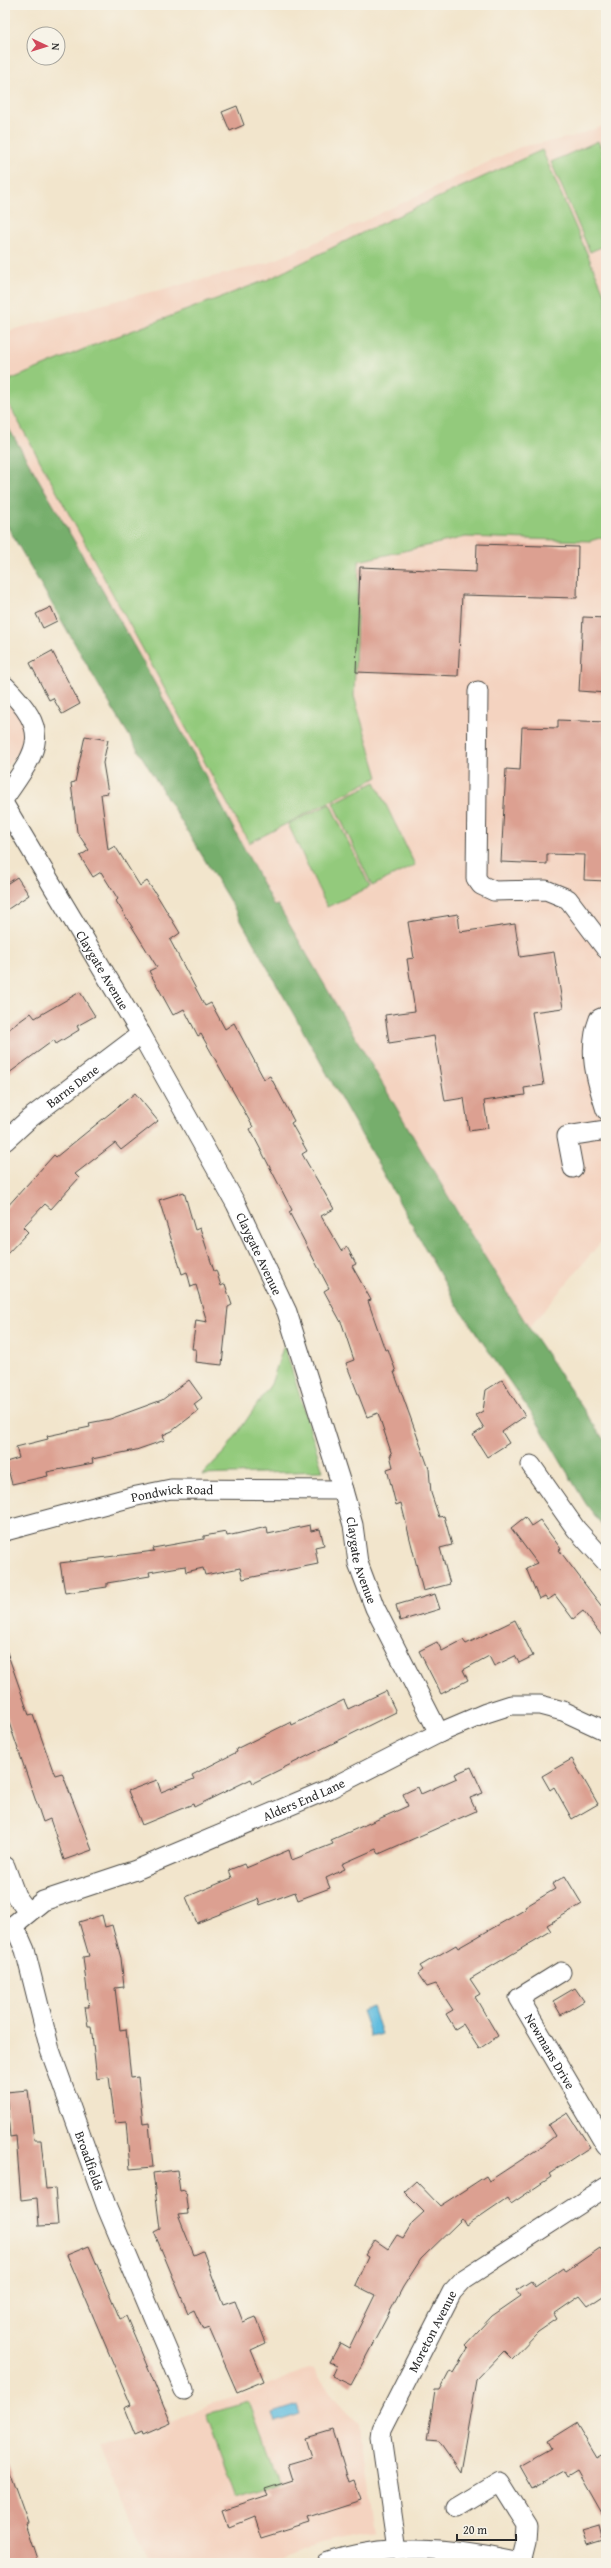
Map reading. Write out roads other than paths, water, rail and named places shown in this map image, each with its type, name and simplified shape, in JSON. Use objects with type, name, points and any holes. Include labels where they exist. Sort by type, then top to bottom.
[{"type":"street","points":[[5,686],[21,702],[30,716],[36,735],[32,759],[5,797]]},
{"type":"street","points":[[478,691],[476,878],[481,885],[494,891],[546,890],[568,899],[606,949]]},
{"type":"street","name":"Claygate Avenue","points":[[5,806],[142,1034],[236,1204],[287,1312],[353,1525],[358,1563],[375,1608],[439,1733]]},
{"type":"street","points":[[606,1016],[599,1019],[593,1034],[592,1050],[598,1086],[606,1110]]},
{"type":"street","name":"Barns Dene","points":[[5,1141],[30,1118],[142,1034]]},
{"type":"street","points":[[573,1168],[567,1136],[606,1130]]},
{"type":"street","points":[[531,1465],[576,1529],[606,1562]]},
{"type":"street","name":"Pondwick Road","points":[[5,1531],[132,1497],[171,1489],[343,1490]]},
{"type":"street","name":"Alders End Lane","points":[[9,1929],[43,1901],[136,1870],[329,1789],[439,1733],[486,1712],[511,1705],[525,1704],[563,1711],[606,1731]]},
{"type":"street","points":[[5,1866],[16,1896],[28,1912]]},
{"type":"street","name":"Broadfields","points":[[9,1929],[25,1950],[50,2050],[107,2208],[184,2390]]},
{"type":"street","name":"Newmans Drive","points":[[561,1972],[519,1998],[606,2146]]},
{"type":"street","name":"Moreton Avenue","points":[[397,2549],[381,2438],[382,2429],[452,2292],[464,2280],[606,2186]]},
{"type":"street","points":[[327,2563],[397,2549],[437,2556],[520,2563],[527,2525],[500,2482],[457,2508]]},
{"type":"water","points":[[373,2007],[382,2034],[371,2037],[362,2011]]},
{"type":"water","points":[[297,2405],[300,2414],[275,2422],[272,2413]]}]
